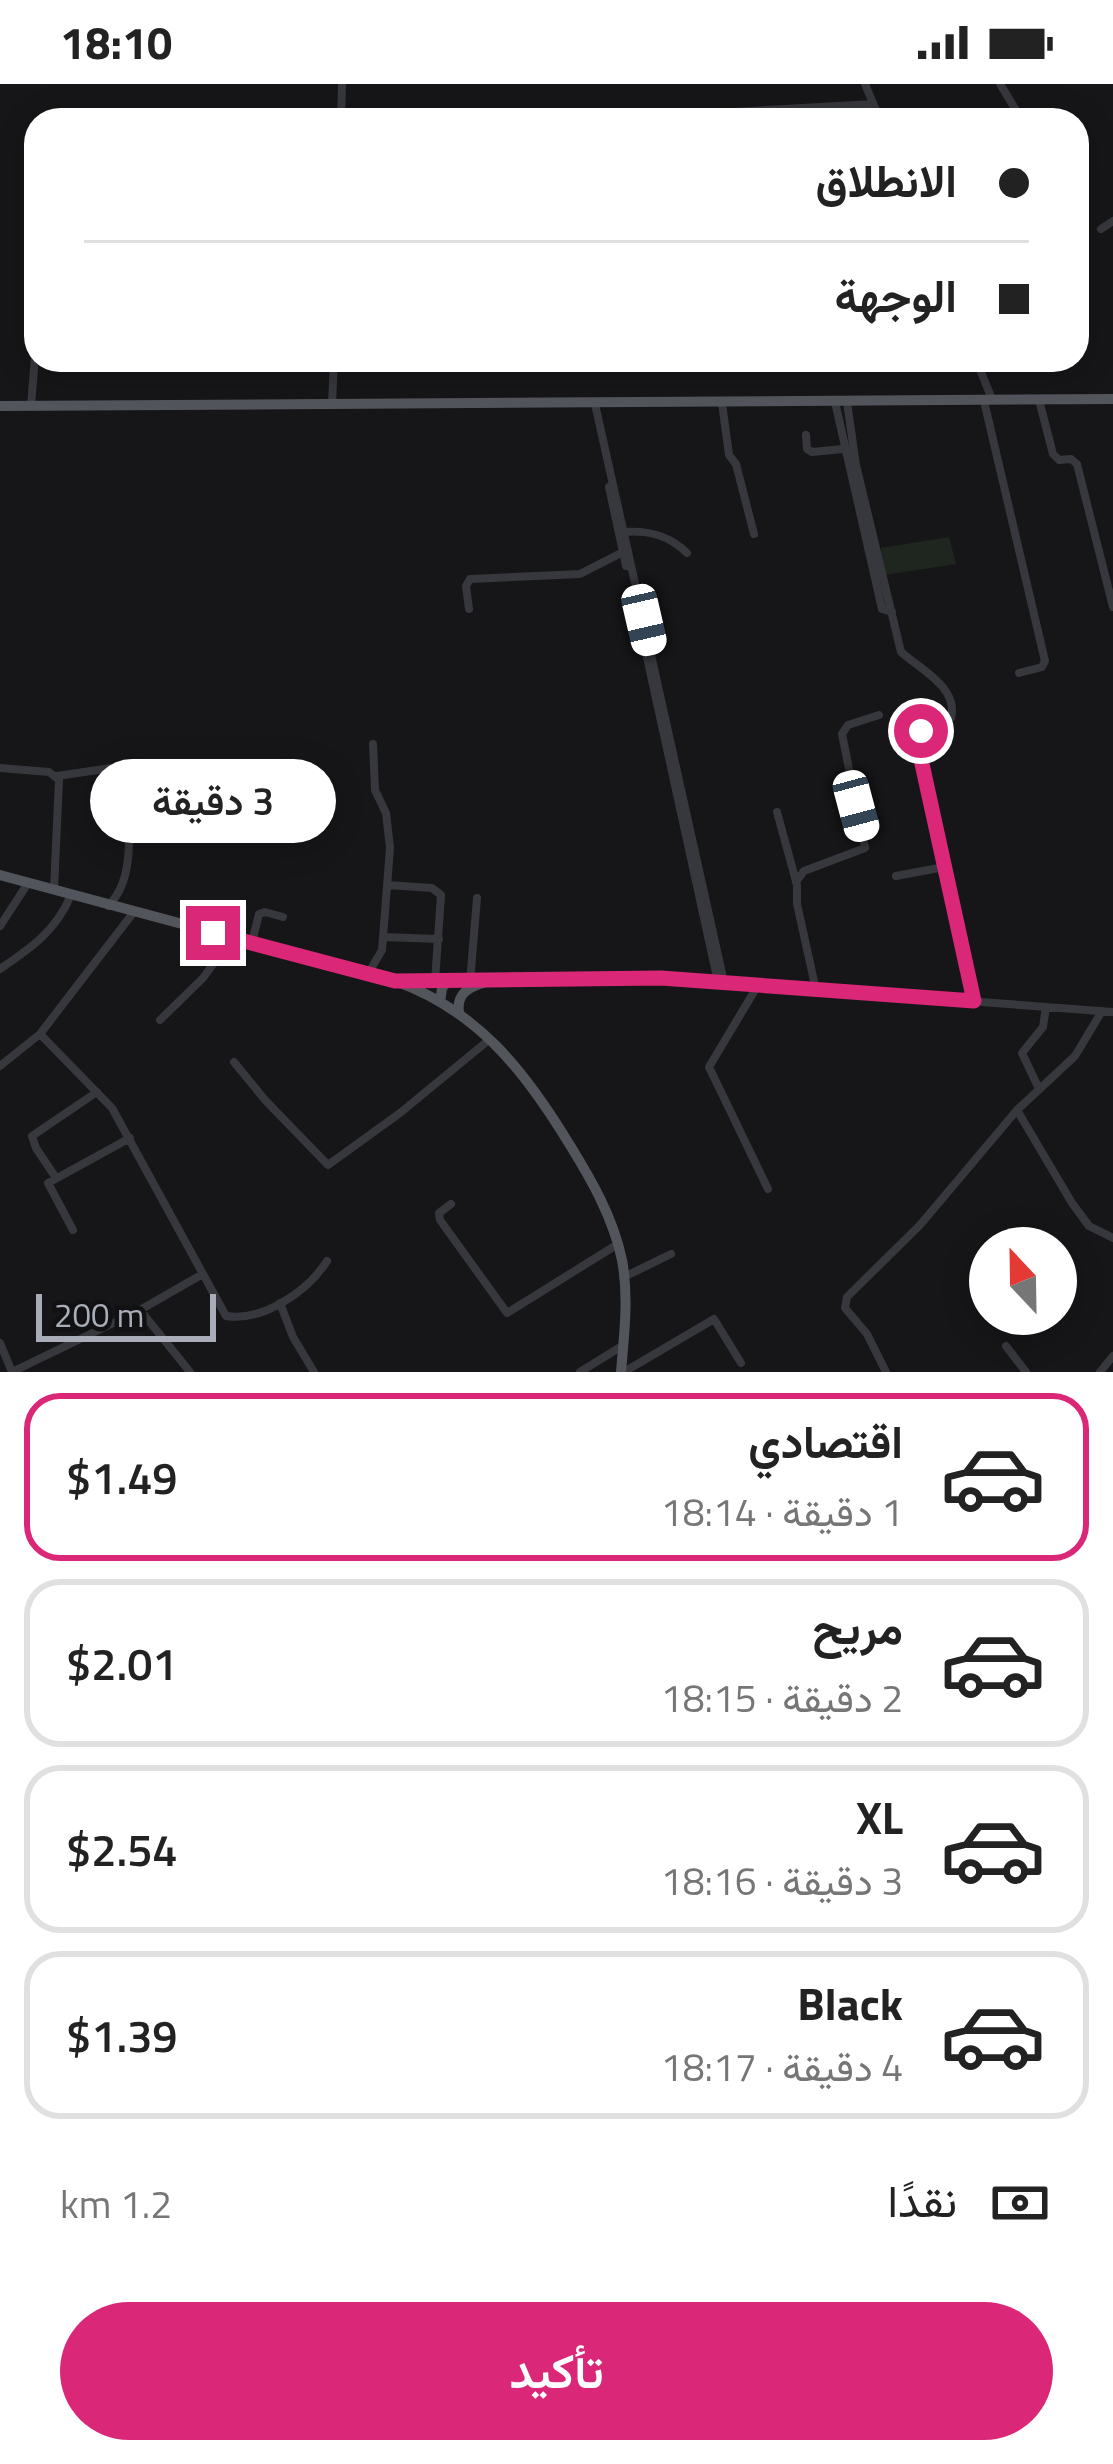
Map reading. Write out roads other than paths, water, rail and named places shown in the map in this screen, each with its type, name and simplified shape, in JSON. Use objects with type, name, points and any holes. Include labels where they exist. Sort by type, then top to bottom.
[{"type":"main road","points":[[0,406],[1113,398]]},
{"type":"main road","points":[[0,875],[395,981],[441,1002],[491,1038],[521,1070],[564,1136],[596,1190],[618,1244],[624,1277],[622,1372]]},
{"type":"main road","points":[[441,1002],[442,981]]},
{"type":"main road","points":[[441,1002],[467,986],[486,982]]},
{"type":"main road","points":[[459,1013],[458,1001],[467,986]]},
{"type":"street","points":[[865,84],[875,108]]},
{"type":"street","points":[[803,108],[873,104]]},
{"type":"street","points":[[1101,229],[1113,221]]},
{"type":"street","points":[[31,406],[34,372]]},
{"type":"street","points":[[332,404],[333,372]]},
{"type":"street","points":[[980,372],[1046,661],[1042,667],[1019,673]]},
{"type":"street","points":[[1039,400],[1053,454],[1077,464],[1113,608]]},
{"type":"street","points":[[841,402],[845,442],[882,609],[892,612],[902,652],[952,698],[951,718],[917,736],[974,1001]]},
{"type":"street","points":[[722,403],[729,455],[736,464],[754,534]]},
{"type":"street","points":[[593,404],[721,982]]},
{"type":"street","points":[[806,435],[810,451],[845,442]]},
{"type":"street","points":[[622,532],[721,982]]},
{"type":"street","points":[[622,532],[672,538],[687,553]]},
{"type":"street","points":[[469,609],[466,586],[470,579],[580,574],[623,551]]},
{"type":"street","points":[[796,882],[804,871],[866,847],[842,734],[850,724],[879,716]]},
{"type":"street","points":[[368,974],[381,956],[389,840],[386,813],[376,794],[373,744]]},
{"type":"street","points":[[57,776],[118,766]]},
{"type":"street","points":[[0,768],[50,772],[61,784],[54,890]]},
{"type":"street","points":[[108,906],[126,880],[127,818],[120,790]]},
{"type":"street","points":[[777,812],[816,990]]},
{"type":"street","points":[[896,876],[944,867]]},
{"type":"street","points":[[0,926],[28,883]]},
{"type":"street","points":[[387,885],[432,887],[439,892],[442,981]]},
{"type":"street","points":[[0,969],[37,944],[61,920],[71,896]]},
{"type":"street","points":[[395,981],[467,986],[477,898]]},
{"type":"street","points":[[0,1066],[40,1034],[133,913]]},
{"type":"street","points":[[252,944],[260,914],[283,917]]},
{"type":"street","points":[[383,937],[439,939]]},
{"type":"street","points":[[160,1020],[203,978],[232,938]]},
{"type":"street","points":[[486,982],[614,977],[721,982],[1108,1012]]},
{"type":"street","points":[[758,986],[709,1067],[768,1189]]},
{"type":"street","points":[[1039,1090],[1022,1053],[1043,1027],[1046,1006]]},
{"type":"street","points":[[886,1372],[844,1301],[920,1225],[1017,1110],[1075,1056],[1108,1012]]},
{"type":"street","points":[[40,1034],[97,1091],[130,1138],[201,1275],[230,1318],[280,1303],[302,1290],[327,1261]]},
{"type":"street","points":[[234,1061],[328,1165],[491,1038]]},
{"type":"street","points":[[56,1178],[32,1136],[97,1091]]},
{"type":"street","points":[[1017,1110],[1072,1204],[1089,1226],[1113,1238]]},
{"type":"street","points":[[73,1230],[48,1185],[130,1138]]},
{"type":"street","points":[[451,1204],[439,1213],[440,1220],[507,1313],[618,1244]]},
{"type":"street","points":[[624,1277],[671,1254]]},
{"type":"street","points":[[0,1343],[11,1372],[201,1275]]},
{"type":"street","points":[[280,1303],[314,1372]]},
{"type":"street","points":[[140,1310],[190,1372]]},
{"type":"street","points":[[622,1372],[714,1319],[741,1363]]},
{"type":"street","points":[[580,1372],[623,1345]]},
{"type":"street","points":[[1006,1346],[1026,1372]]},
{"type":"street","points":[[1100,1372],[1113,1357]]}]
